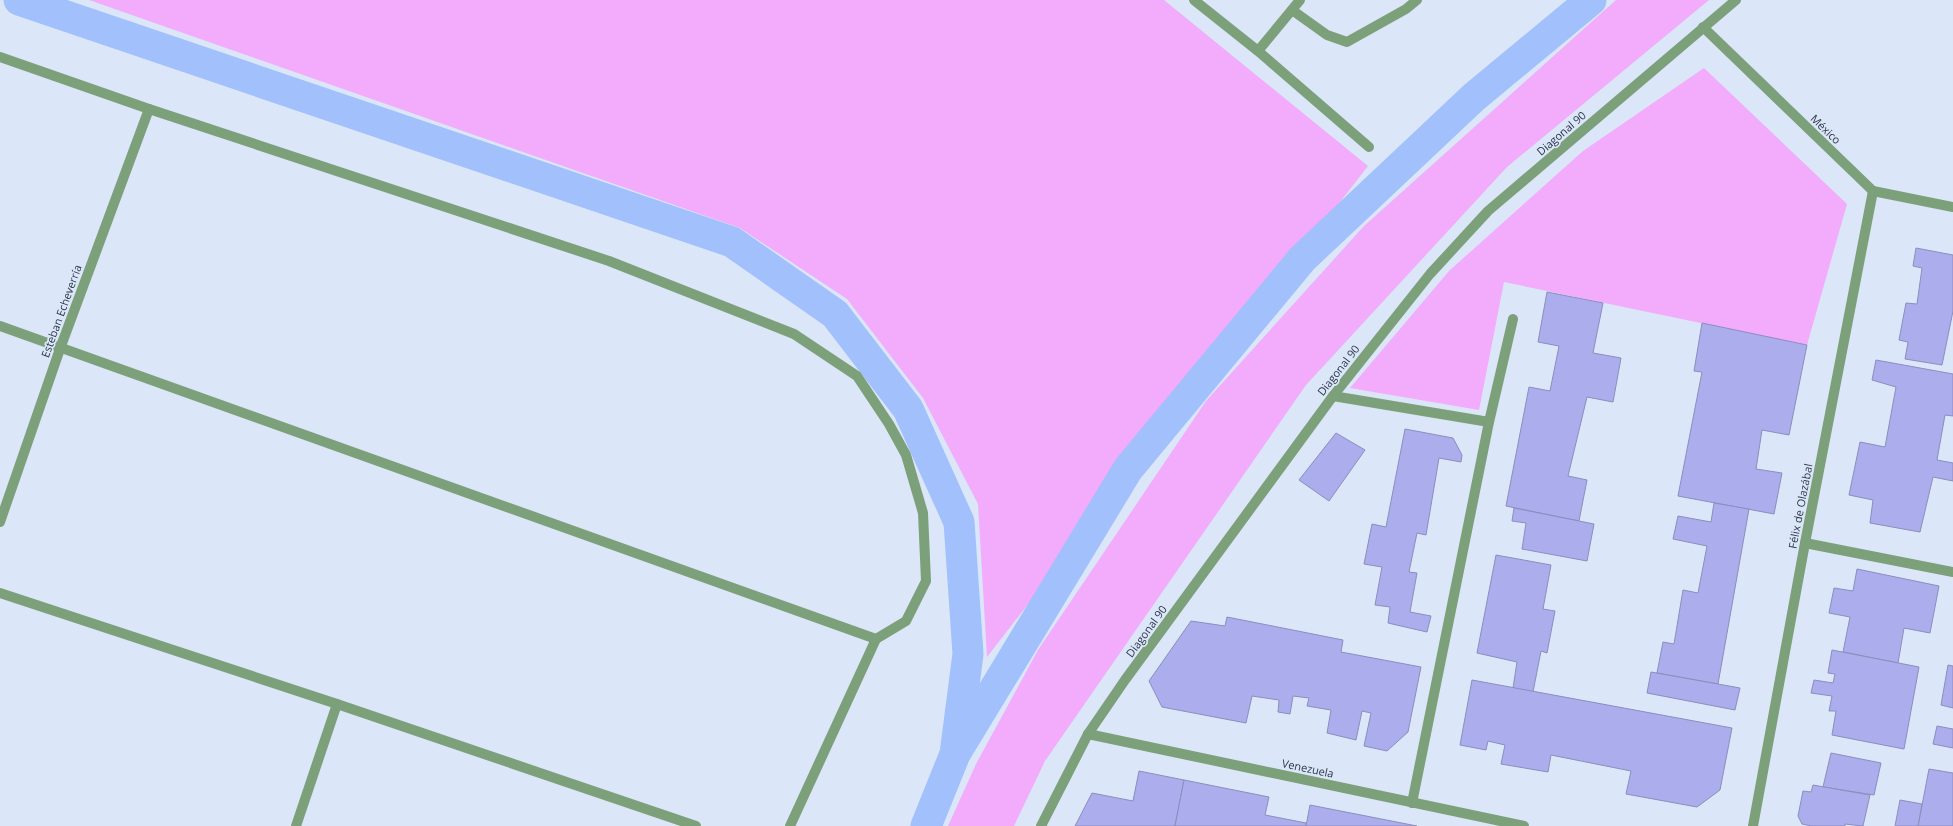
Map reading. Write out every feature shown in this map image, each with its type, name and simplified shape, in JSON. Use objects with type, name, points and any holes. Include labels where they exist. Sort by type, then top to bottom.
[{"type":"street","points":[[1194,0],[1258,51],[1369,147]]},
{"type":"street","points":[[1258,51],[1300,0]]},
{"type":"street","points":[[1292,10],[1327,35],[1347,42],[1406,9],[1417,0]]},
{"type":"street","name":"Diagonal 90","points":[[1041,826],[1088,734],[1125,680],[1333,396],[1430,274],[1488,212],[1736,0]]},
{"type":"street","name":"México","points":[[1703,27],[1873,191]]},
{"type":"street","points":[[0,58],[608,261],[794,334],[857,376],[890,424],[906,455],[923,513],[926,581],[906,621],[876,638],[790,826]]},
{"type":"street","name":"Esteban Echeverría","points":[[0,522],[60,346],[149,109]]},
{"type":"street","points":[[1873,191],[1953,207]]},
{"type":"street","name":"Félix de Olazábal","points":[[1753,826],[1805,543],[1873,191]]},
{"type":"street","points":[[1412,803],[1489,422],[1514,319]]},
{"type":"street","points":[[0,326],[60,346],[876,638]]},
{"type":"street","points":[[1333,396],[1489,422]]},
{"type":"street","points":[[1805,543],[1953,572]]},
{"type":"street","points":[[0,593],[337,704],[696,826]]},
{"type":"street","points":[[296,826],[337,704]]},
{"type":"street","name":"Venezuela","points":[[1088,734],[1524,826]]},
{"type":"shaded area","points":[[89,0],[1164,0],[1368,166],[987,657],[978,504],[923,398],[847,299],[740,228]]},
{"type":"shaded area","points":[[1616,0],[1709,0],[1507,167],[1306,385],[1045,761],[1014,826],[948,826],[976,764],[1038,650],[1206,401],[1364,226]]},
{"type":"shaded area","points":[[1704,68],[1847,204],[1807,345],[1504,282],[1479,410],[1350,388],[1449,271],[1583,151]]},
{"type":"building","points":[[1916,248],[1953,255],[1953,311],[1942,365],[1905,359],[1908,342],[1899,340],[1906,303],[1917,304],[1922,268],[1913,266]]},
{"type":"building","points":[[1547,292],[1603,303],[1593,353],[1621,358],[1613,402],[1587,397],[1568,476],[1587,480],[1579,521],[1506,506],[1529,387],[1550,391],[1559,346],[1538,342]]},
{"type":"building","points":[[1702,323],[1807,345],[1789,435],[1762,430],[1756,469],[1782,473],[1774,514],[1678,496],[1702,372],[1694,371]]},
{"type":"building","points":[[1876,360],[1953,374],[1953,416],[1945,415],[1937,460],[1953,463],[1953,481],[1933,477],[1920,532],[1870,523],[1873,500],[1849,495],[1860,442],[1885,447],[1896,387],[1872,380]]},
{"type":"building","points":[[1405,429],[1453,438],[1462,455],[1461,462],[1439,458],[1426,535],[1417,533],[1409,572],[1417,573],[1410,612],[1431,616],[1427,632],[1388,623],[1390,607],[1375,605],[1382,567],[1364,564],[1372,524],[1386,527]]},
{"type":"building","points":[[1336,433],[1365,450],[1329,501],[1299,480]]},
{"type":"building","points":[[1714,503],[1749,509],[1718,684],[1657,673],[1663,642],[1674,644],[1683,590],[1698,593],[1707,546],[1673,539],[1678,516],[1711,522]]},
{"type":"building","points":[[1514,508],[1594,524],[1587,561],[1522,549],[1526,523],[1512,521]]},
{"type":"building","points":[[1496,555],[1551,565],[1543,609],[1555,611],[1547,653],[1541,651],[1533,692],[1513,688],[1517,662],[1477,653]]},
{"type":"building","points":[[1857,569],[1939,586],[1930,633],[1904,628],[1898,663],[1843,652],[1850,617],[1829,613],[1834,588],[1853,591]]},
{"type":"building","points":[[1227,617],[1343,640],[1341,652],[1421,667],[1408,732],[1387,751],[1364,746],[1371,713],[1362,711],[1356,740],[1327,733],[1331,710],[1307,706],[1309,698],[1293,696],[1290,714],[1278,712],[1279,700],[1252,696],[1246,723],[1162,707],[1149,681],[1191,621],[1225,626]]},
{"type":"building","points":[[1832,650],[1919,667],[1904,749],[1832,735],[1836,711],[1829,711],[1832,696],[1811,693],[1814,680],[1833,683],[1835,674],[1828,673]]},
{"type":"building","points":[[1948,665],[1953,666],[1953,708],[1941,705]]},
{"type":"building","points":[[1651,672],[1740,688],[1735,710],[1647,693]]},
{"type":"building","points":[[1472,680],[1732,728],[1720,790],[1697,807],[1626,794],[1631,771],[1551,755],[1548,772],[1501,764],[1505,745],[1488,741],[1486,750],[1460,745]]},
{"type":"building","points":[[1937,726],[1953,729],[1953,748],[1933,744]]},
{"type":"building","points":[[1831,753],[1881,763],[1874,795],[1823,787]]},
{"type":"building","points":[[1929,769],[1953,773],[1953,826],[1918,826]]},
{"type":"building","points":[[1139,771],[1184,780],[1175,826],[1075,826],[1092,793],[1133,801]]},
{"type":"building","points":[[1184,780],[1269,797],[1265,815],[1306,823],[1306,826],[1175,826]]},
{"type":"building","points":[[1813,785],[1870,795],[1863,826],[1845,824],[1845,826],[1812,826],[1802,824],[1798,816],[1803,791],[1811,792]]},
{"type":"building","points":[[1900,800],[1922,804],[1918,826],[1895,826]]},
{"type":"building","points":[[1310,805],[1417,826],[1306,826]]},
{"type":"waterway","points":[[19,0],[732,242],[835,314],[908,409],[959,522],[968,654],[955,754]]},
{"type":"waterway","points":[[926,826],[955,754],[1128,469],[1302,259],[1474,97],[1591,0]]}]
